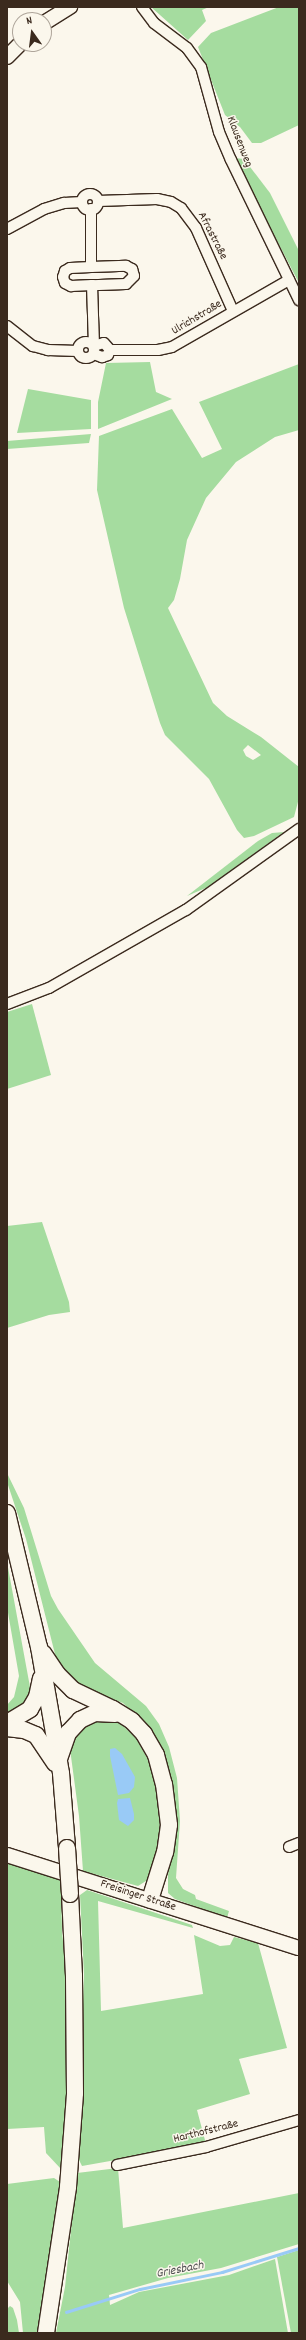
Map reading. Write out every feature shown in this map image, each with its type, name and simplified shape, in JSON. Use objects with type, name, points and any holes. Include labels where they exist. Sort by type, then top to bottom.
[{"type":"highway","points":[[7,1513],[39,1647],[60,1767],[70,1894],[76,2043],[71,2155],[68,2187],[46,2333]]},
{"type":"highway","points":[[39,1647],[66,1685],[126,1716],[144,1734],[156,1755],[169,1813],[165,1852],[150,1900]]},
{"type":"highway","points":[[7,1722],[25,1714],[33,1704],[43,1669]]},
{"type":"highway","points":[[60,1767],[68,1733],[84,1717],[101,1712],[126,1716]]},
{"type":"highway","points":[[7,1728],[24,1730],[36,1735],[60,1767]]},
{"type":"main road","points":[[52,18],[70,7]]},
{"type":"main road","name":"Freisinger Straße","points":[[7,1855],[299,1948]]},
{"type":"street","name":"Klausenweg","points":[[142,7],[154,23],[187,48],[201,67],[228,153],[299,300]]},
{"type":"street","name":"Afrastraße","points":[[7,229],[44,209],[64,203],[82,202],[83,198],[90,194],[94,194],[98,201],[157,199],[171,202],[181,208],[196,228],[233,311]]},
{"type":"street","points":[[82,202],[87,209],[91,209],[95,208],[98,201]]},
{"type":"street","points":[[90,267],[91,209]]},
{"type":"street","points":[[126,266],[132,269],[134,276],[126,284],[71,286],[65,283],[63,277],[65,271],[70,268],[90,267],[126,266]]},
{"type":"street","name":"Ulrichstraße","points":[[7,326],[33,346],[48,350],[78,351],[85,358],[91,358],[94,350],[102,357],[110,350],[158,350],[172,347],[289,280]]},
{"type":"street","points":[[92,285],[94,350]]},
{"type":"street","points":[[7,1004],[49,988],[186,910],[299,829]]},
{"type":"street","name":"Harthofstraße","points":[[117,2165],[208,2147],[299,2120]]},
{"type":"green space","points":[[151,7],[209,7],[202,10],[206,21],[188,40]]},
{"type":"green space","points":[[279,7],[299,7],[299,125],[261,143],[252,143],[240,127],[225,115],[198,47],[211,33]]},
{"type":"green space","points":[[234,158],[244,159],[270,193],[299,251],[299,283]]},
{"type":"green space","points":[[150,362],[156,392],[172,399],[98,429],[98,402],[106,363]]},
{"type":"green space","points":[[299,364],[299,430],[275,437],[236,462],[206,498],[187,540],[180,579],[174,600],[168,608],[213,703],[227,716],[261,737],[299,767],[299,798],[294,817],[254,836],[244,838],[237,830],[209,779],[165,735],[124,608],[97,490],[99,436],[172,409],[202,458],[222,449],[199,402]],"holes":[[[248,745],[261,755],[253,760],[246,756],[243,750]]]},
{"type":"green space","points":[[28,389],[91,400],[91,429],[17,433]]},
{"type":"green space","points":[[91,434],[89,443],[7,449],[7,441]]},
{"type":"green space","points":[[284,832],[208,887],[187,896],[258,841],[272,833]]},
{"type":"green space","points":[[32,1004],[51,1075],[7,1089],[7,1012]]},
{"type":"green space","points":[[42,1222],[69,1302],[70,1312],[49,1315],[7,1328],[7,1226]]},
{"type":"green space","points":[[7,1473],[24,1508],[51,1596],[58,1609],[95,1663],[146,1706],[159,1724],[169,1747],[177,1778],[180,1821],[176,1878],[183,1889],[195,1895],[196,1899],[229,1911],[227,1918],[175,1899],[168,1893],[168,1875],[174,1832],[146,1726],[123,1703],[85,1690],[66,1677],[57,1662],[26,1539],[7,1482]]},
{"type":"green space","points":[[7,1562],[30,1687],[28,1699],[23,1707],[7,1715],[7,1705],[14,1697],[19,1676],[7,1607]]},
{"type":"green space","points":[[103,1718],[120,1723],[136,1738],[151,1765],[161,1801],[160,1844],[153,1870],[146,1881],[138,1886],[83,1871],[79,1816],[70,1749],[79,1728]]},
{"type":"green space","points":[[7,1862],[61,1880],[62,1932],[67,1977],[70,2088],[61,2169],[46,2153],[44,2127],[7,2129]]},
{"type":"green space","points":[[87,1890],[192,1925],[193,1928],[98,1901],[101,2011],[203,1994],[194,1935],[220,1946],[230,1945],[234,1937],[258,1943],[287,2048],[239,2059],[250,2094],[197,2110],[206,2144],[82,2166],[78,2158],[84,1974],[80,1895]]},
{"type":"green space","points":[[118,2168],[123,2228],[299,2193],[299,2244],[221,2268],[168,2278],[109,2295],[110,2305],[139,2292],[229,2275],[275,2259],[288,2333],[56,2333],[65,2287],[77,2173]]},
{"type":"green space","points":[[54,2178],[60,2182],[52,2276],[42,2333],[23,2333],[20,2302],[7,2281],[7,2184]]},
{"type":"green space","points":[[299,2250],[299,2333],[291,2333],[277,2257]]},
{"type":"green space","points":[[10,2306],[13,2308],[17,2320],[19,2333],[7,2333],[7,2309]]},
{"type":"water","points":[[115,1748],[122,1754],[135,1777],[134,1787],[129,1793],[118,1795],[110,1756],[110,1749]]},
{"type":"water","points":[[130,1798],[134,1820],[128,1826],[119,1820],[117,1803],[118,1799]]},
{"type":"waterway","name":"Griesbach","points":[[66,2312],[140,2289],[222,2272],[299,2248]]}]
